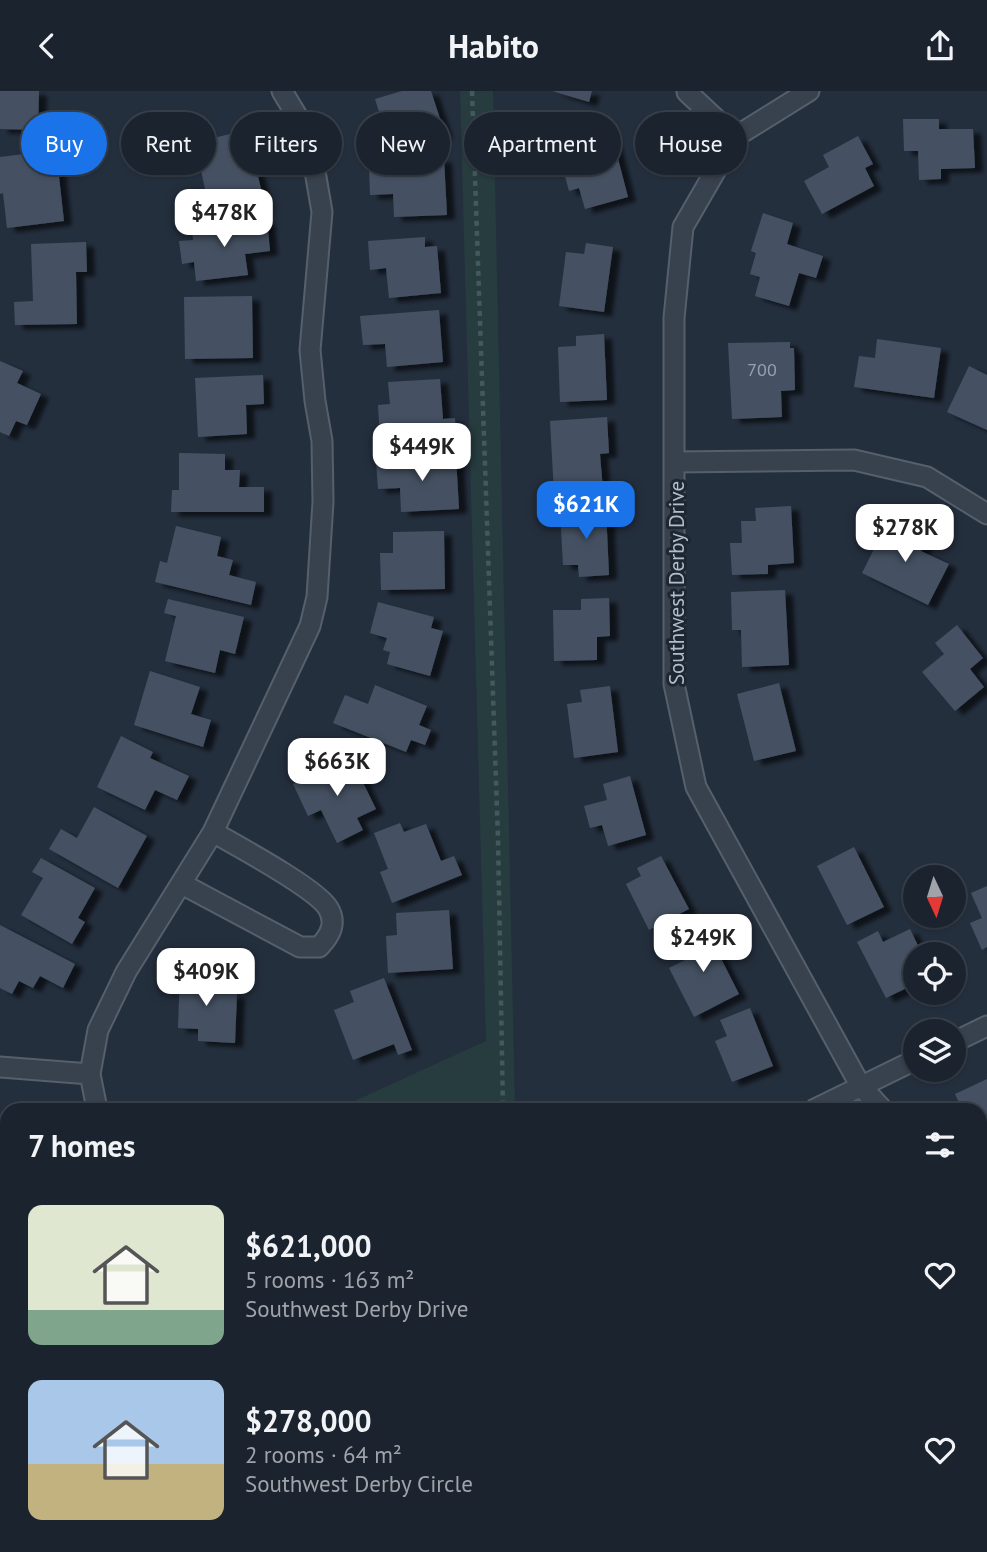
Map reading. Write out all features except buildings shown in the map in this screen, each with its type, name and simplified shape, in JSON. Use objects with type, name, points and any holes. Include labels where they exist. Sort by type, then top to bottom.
[{"type":"street","points":[[96,1103],[90,1075],[98,1030],[126,972],[213,832],[310,626],[317,597],[323,502],[322,441],[314,401],[310,349],[322,212],[309,136],[282,91]]},
{"type":"street","name":"Southwest Derby Drive","points":[[747,130],[809,91]]},
{"type":"street","points":[[687,92],[708,112]]},
{"type":"street","name":"Southwest Derby Drive","points":[[713,175],[683,227],[674,318],[674,684],[696,787],[860,1086],[877,1103]]},
{"type":"street","points":[[675,462],[854,460],[927,477],[987,515]]},
{"type":"street","points":[[182,884],[300,947],[319,947],[329,936],[333,921],[328,907],[314,893],[213,832]]},
{"type":"street","points":[[966,1036],[987,1026]]},
{"type":"street","points":[[827,1103],[903,1066]]},
{"type":"street","points":[[0,1067],[90,1075]]},
{"type":"path","points":[[472,91],[498,839],[503,1103]]},
{"type":"green space","points":[[460,91],[493,91],[493,112],[464,112],[464,175],[495,175],[515,1103],[350,1103],[486,1041]]}]
